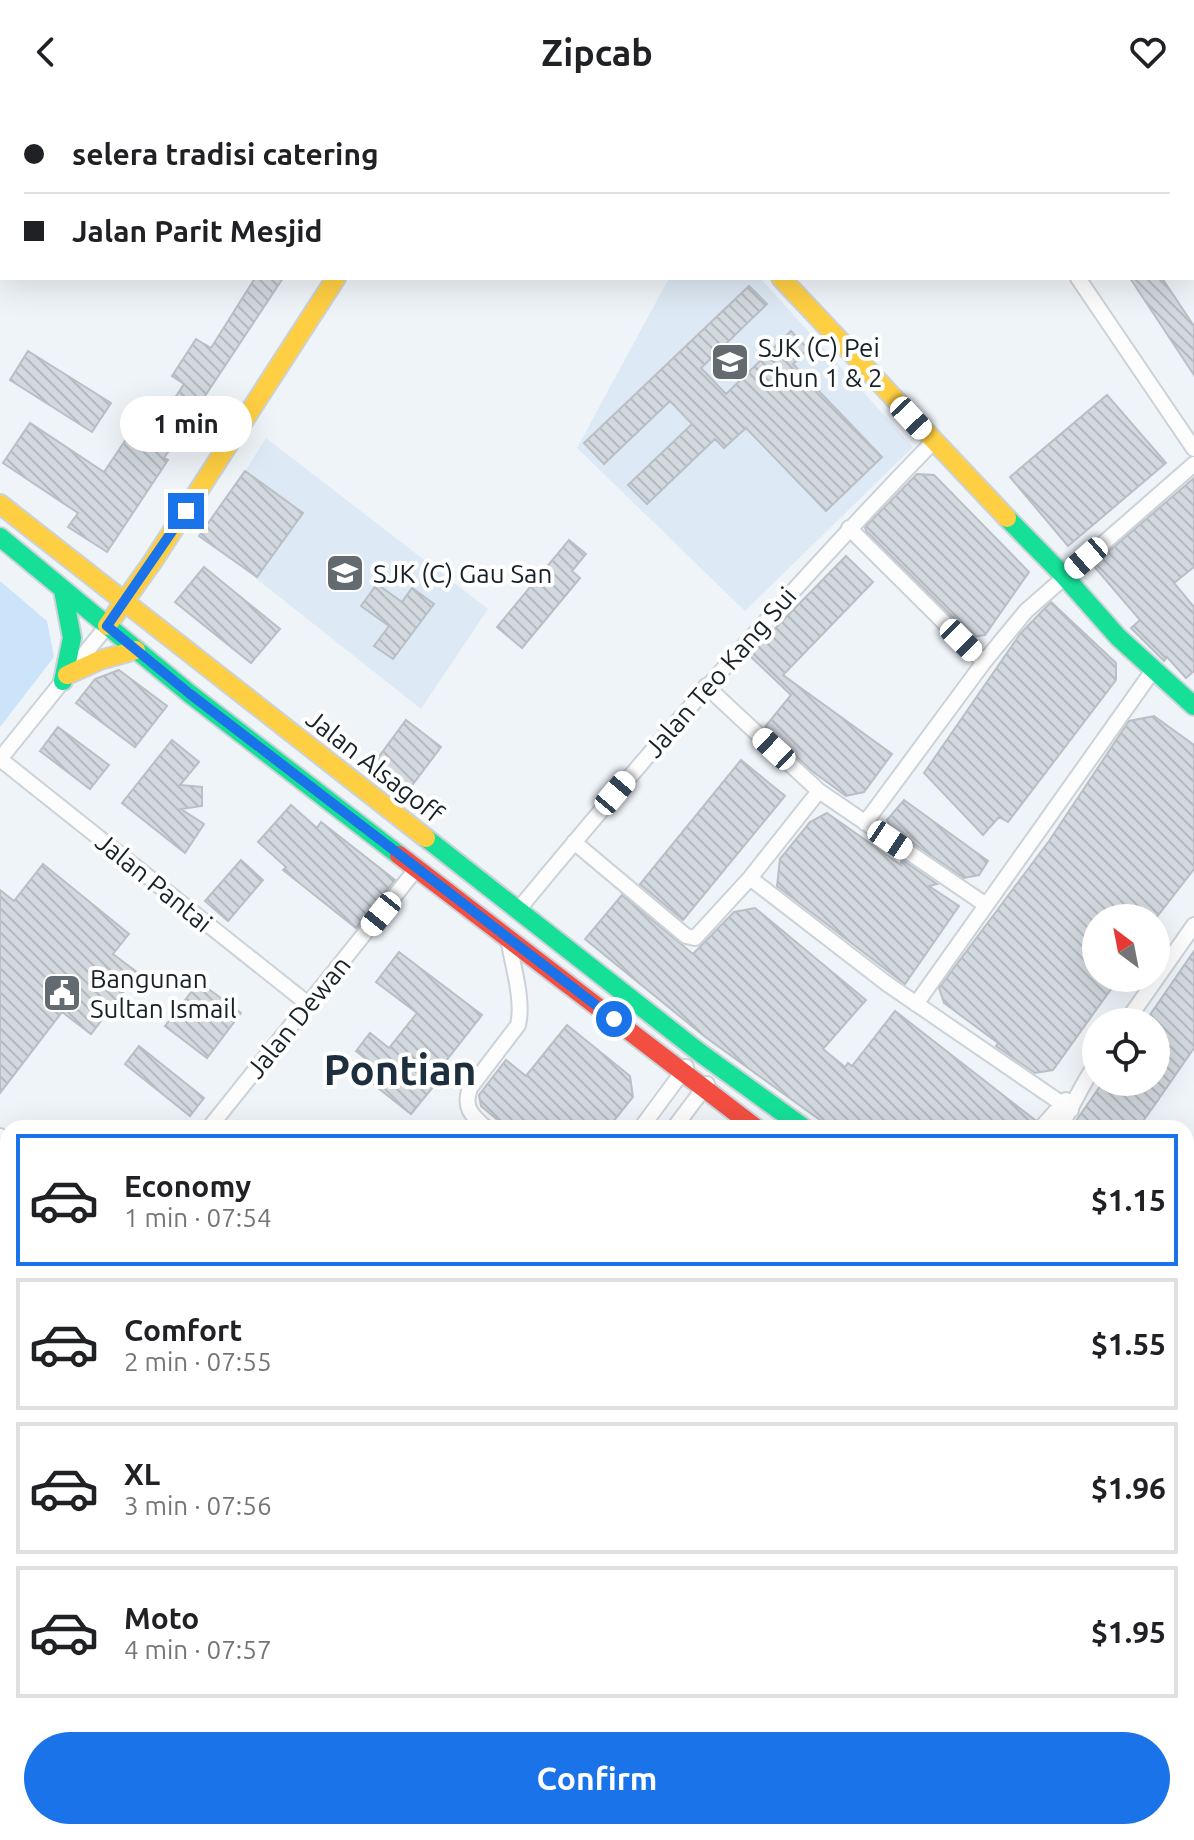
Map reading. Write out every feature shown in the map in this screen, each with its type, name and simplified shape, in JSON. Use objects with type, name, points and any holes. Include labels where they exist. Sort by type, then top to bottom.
[{"type":"main road","points":[[107,626],[335,280]]},
{"type":"main road","points":[[783,280],[933,442],[1065,577],[1118,637],[1194,706]]},
{"type":"main road","name":"Jalan Alsagoff","points":[[0,504],[699,1052],[793,1120]]},
{"type":"main road","points":[[0,537],[136,650],[746,1120]]},
{"type":"main road","points":[[63,590],[72,638],[65,678]]},
{"type":"main road","points":[[65,678],[103,658],[136,650]]},
{"type":"street","points":[[1079,280],[1194,449]]},
{"type":"street","name":"Jalan Teo Kang Sui","points":[[518,910],[706,686],[849,528],[933,442]]},
{"type":"street","points":[[865,823],[984,662],[1026,611],[1194,464]]},
{"type":"street","points":[[849,528],[984,662]]},
{"type":"street","points":[[0,759],[107,626]]},
{"type":"street","points":[[916,1004],[1154,669]]},
{"type":"street","points":[[706,686],[819,791],[986,905]]},
{"type":"street","name":"Jalan Pantai","points":[[0,759],[308,1004]]},
{"type":"street","points":[[574,842],[691,938],[695,938],[750,878],[819,791]]},
{"type":"street","name":"Jalan Dewan","points":[[215,1120],[417,868]]},
{"type":"street","points":[[750,878],[916,1004],[1066,1106]]},
{"type":"street","points":[[1136,1008],[1194,925]]},
{"type":"street","points":[[477,1120],[466,1099],[470,1088],[518,1025],[520,1016],[508,938]]},
{"type":"street","points":[[647,1120],[699,1052]]},
{"type":"street","points":[[680,1120],[720,1068]]},
{"type":"street","points":[[1050,1120],[1066,1106],[1082,1083]]},
{"type":"street","points":[[1062,1120],[1066,1106]]},
{"type":"shaded area","name":"SJK (C) Pei Chun 1 & 2","points":[[668,280],[762,280],[913,447],[745,611],[577,448]]},
{"type":"shaded area","name":"SJK (C) Gau San","points":[[266,438],[488,609],[421,709],[204,537]]},
{"type":"shaded area","points":[[0,581],[47,621],[54,657],[0,727]]},
{"type":"building","points":[[254,280],[282,280],[164,458],[168,460],[107,552],[68,527],[78,513],[3,463],[30,423],[104,472],[129,435],[144,445],[184,384],[172,376],[196,339],[211,348]]},
{"type":"building","points":[[1131,280],[1163,280],[1194,326],[1194,375]]},
{"type":"building","points":[[749,286],[767,304],[701,368],[726,394],[791,331],[808,349],[793,364],[882,457],[826,511],[746,428],[724,448],[715,439],[647,504],[628,485],[692,424],[670,401],[604,464],[584,443]]},
{"type":"building","points":[[28,351],[111,403],[92,432],[10,380]]},
{"type":"building","points":[[1107,395],[1166,463],[1068,546],[1010,477]]},
{"type":"building","points":[[245,471],[303,513],[257,577],[199,536]]},
{"type":"building","points":[[917,474],[934,475],[1029,572],[985,635],[973,637],[866,531],[865,527]]},
{"type":"building","points":[[1194,478],[1194,567],[1174,583],[1194,607],[1194,671],[1186,678],[1167,657],[1164,661],[1131,628],[1140,620],[1093,565]]},
{"type":"building","points":[[569,540],[586,554],[572,571],[580,578],[522,648],[497,627]]},
{"type":"building","points":[[846,556],[873,582],[783,675],[892,754],[864,792],[846,796],[812,771],[765,727],[791,695],[749,655]]},
{"type":"building","points":[[204,567],[280,629],[251,663],[175,602]]},
{"type":"building","points":[[377,584],[402,602],[412,588],[434,604],[393,659],[374,646],[389,626],[361,606]]},
{"type":"building","points":[[1051,602],[1116,663],[1116,680],[1008,822],[999,817],[983,835],[924,773],[1020,634]]},
{"type":"building","points":[[119,670],[167,706],[135,747],[76,703],[95,679]]},
{"type":"building","points":[[1154,716],[1194,745],[1194,869],[1167,904],[1082,904],[1082,992],[1109,992],[1097,1008],[1082,1008],[1082,1030],[1053,1070],[1035,1073],[944,1003],[939,988],[1049,841],[1129,721]]},
{"type":"building","points":[[406,720],[441,747],[404,796],[369,770]]},
{"type":"building","points":[[58,727],[109,765],[90,789],[40,751]]},
{"type":"building","points":[[172,740],[199,762],[180,785],[202,787],[202,806],[181,809],[204,824],[185,853],[122,803]]},
{"type":"building","points":[[741,760],[785,796],[683,920],[640,884]]},
{"type":"building","points":[[904,800],[988,861],[979,875],[964,878],[890,827],[887,820]]},
{"type":"building","points":[[291,805],[317,828],[321,822],[395,880],[356,928],[283,870],[286,867],[258,842]]},
{"type":"building","points":[[827,813],[901,865],[901,859],[937,884],[929,886],[959,906],[905,984],[777,886],[780,859],[810,822]]},
{"type":"building","points":[[241,860],[263,880],[228,921],[205,901]]},
{"type":"building","name":"Bangunan Sultan Ismail","points":[[43,864],[129,934],[113,954],[138,973],[91,1034],[62,1012],[0,1093],[0,890],[14,901]]},
{"type":"building","points":[[622,895],[693,954],[734,912],[755,908],[866,1000],[823,1049],[845,1067],[848,1063],[852,1066],[895,1011],[1035,1120],[820,1120],[704,1036],[585,939]]},
{"type":"building","points":[[1194,951],[1194,1048],[1170,1083],[1170,1008],[1155,1008],[1166,992],[1170,992],[1170,986]]},
{"type":"building","points":[[399,952],[482,1015],[446,1061],[451,1065],[411,1114],[368,1080],[377,1068],[356,1051],[370,1033],[389,1048],[417,1013],[376,982]]},
{"type":"building","points":[[199,982],[241,1013],[207,1058],[165,1026]]},
{"type":"building","points":[[567,1025],[630,1076],[633,1097],[614,1120],[498,1120],[481,1106],[479,1095],[506,1060],[526,1076]]},
{"type":"building","points":[[139,1046],[204,1098],[190,1116],[125,1064]]},
{"type":"building","points":[[1093,1096],[1161,1096],[1144,1120],[1077,1120]]},
{"type":"traffic: fast","points":[[1007,518],[1118,637],[1194,706]]},
{"type":"traffic: fast","points":[[0,537],[190,694],[399,855]]},
{"type":"traffic: fast","points":[[63,590],[72,638],[63,681]]},
{"type":"traffic: fast","points":[[426,838],[699,1052],[793,1120]]},
{"type":"traffic: slow","points":[[107,626],[153,561],[335,280]]},
{"type":"traffic: slow","points":[[783,280],[1007,518]]},
{"type":"traffic: slow","points":[[0,504],[426,838]]},
{"type":"traffic: slow","points":[[67,675],[100,660],[136,650]]},
{"type":"traffic: jam","points":[[399,855],[746,1120]]},
{"type":"place","name":"SJK (C) Pei Chun 1 & 2","points":[[730,362]]},
{"type":"place","name":"SJK (C) Gau San","points":[[345,573]]},
{"type":"place","name":"Bangunan Sultan Ismail","points":[[62,993]]},
{"type":"district","name":"Pontian","points":[[400,1069]]},
{"type":"route","points":[[186,511],[107,626],[190,694],[614,1019]]}]
